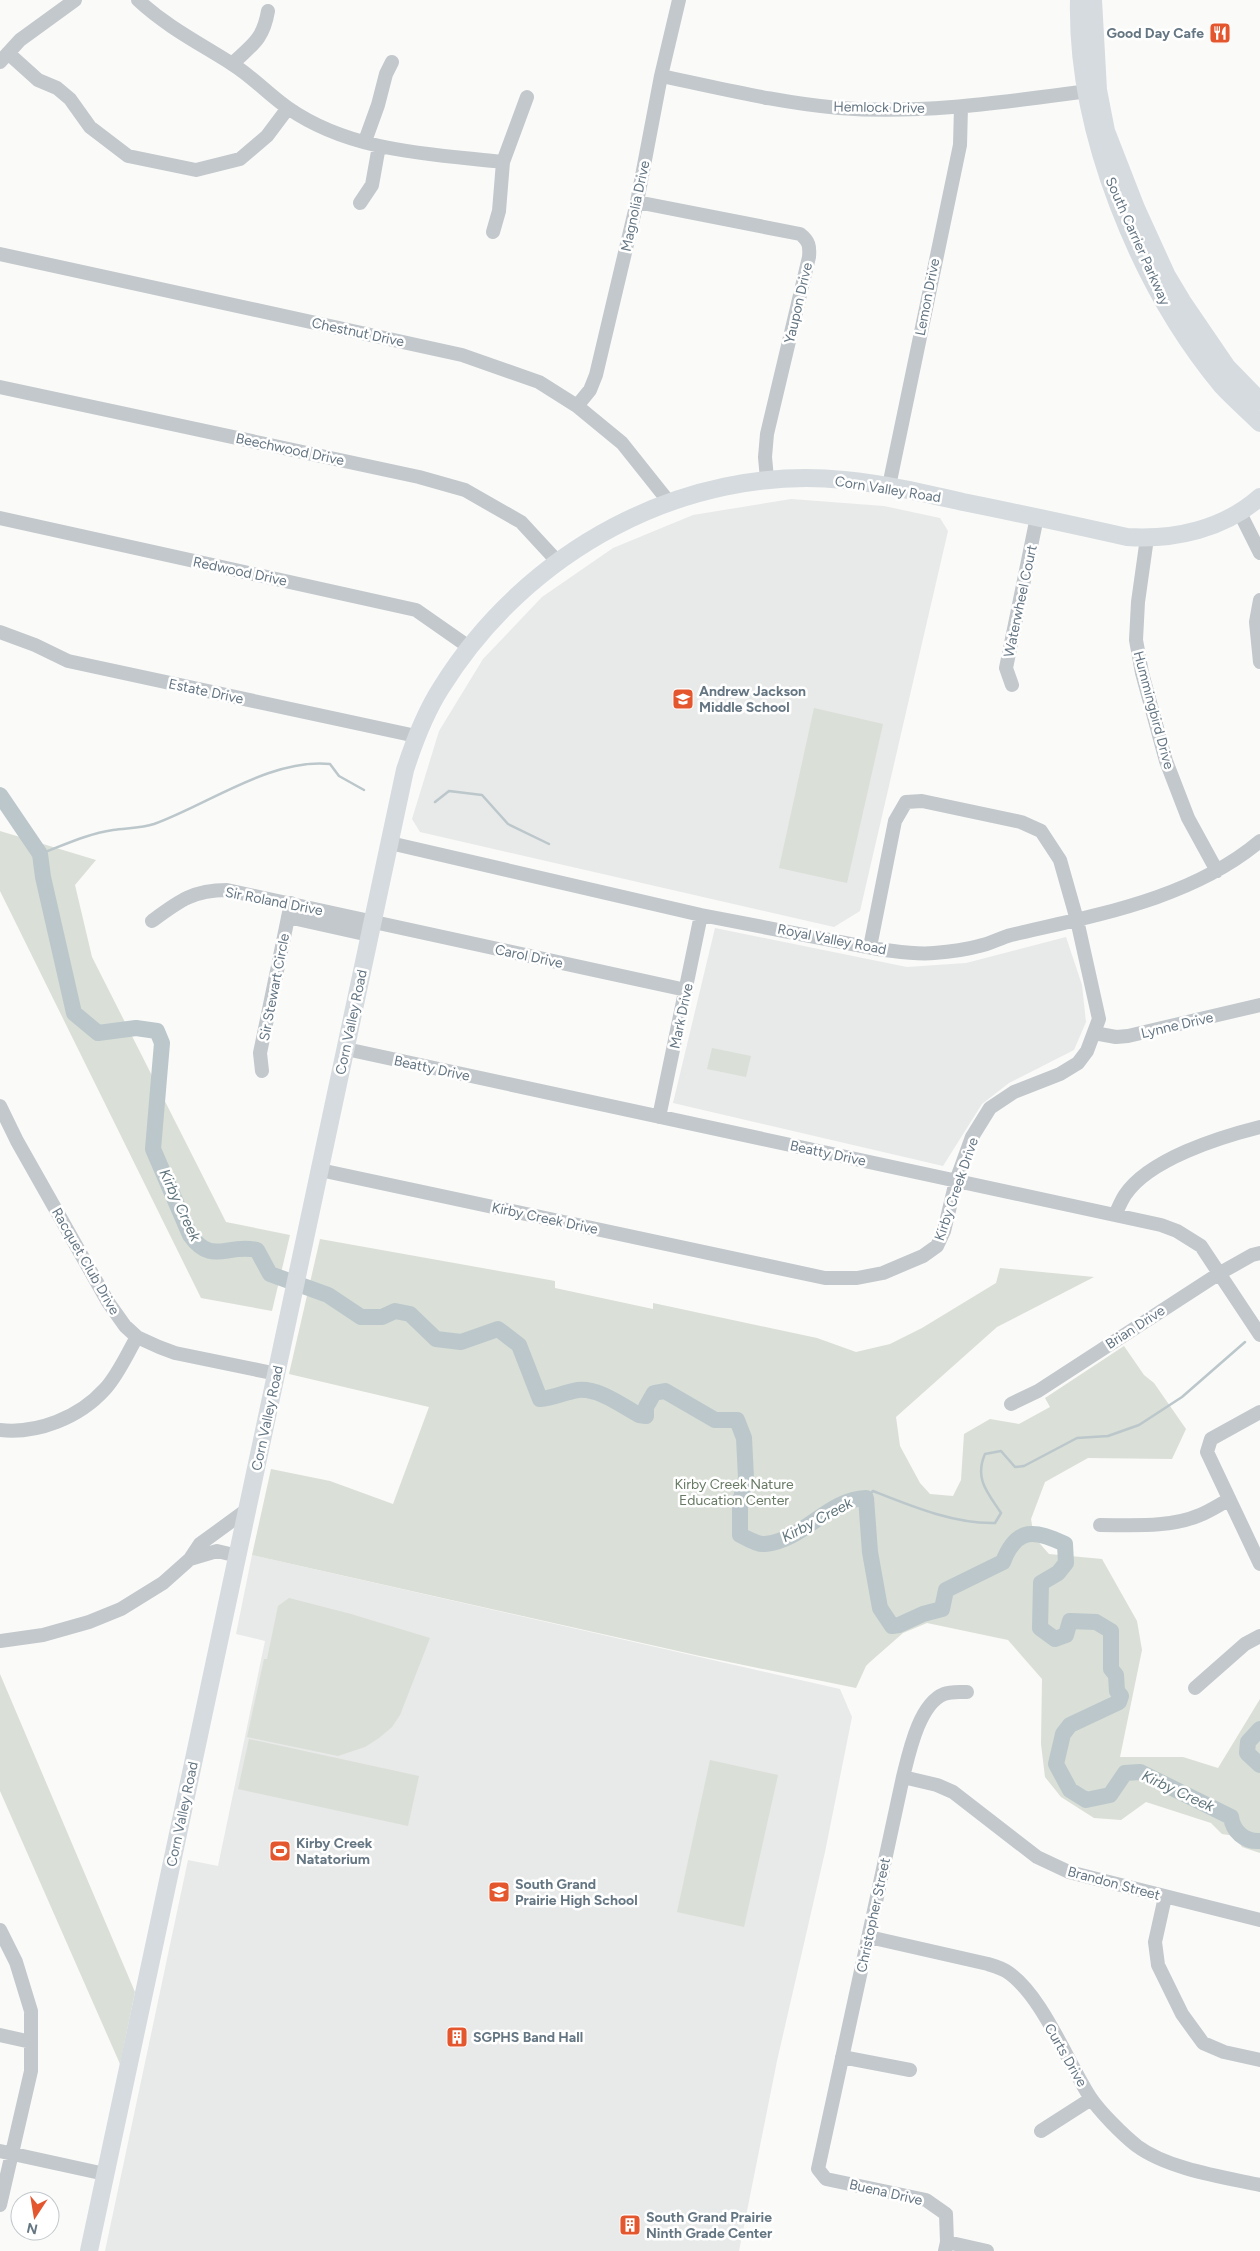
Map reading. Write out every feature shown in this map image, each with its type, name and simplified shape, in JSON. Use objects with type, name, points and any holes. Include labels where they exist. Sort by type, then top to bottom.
[{"type":"main road","name":"South Carrier Parkway","points":[[1079,0],[1079,26],[1092,90],[1136,208],[1167,276],[1227,367],[1260,401]]},
{"type":"main road","name":"South Carrier Parkway","points":[[1093,0],[1092,90],[1096,135],[1114,193],[1164,303],[1200,358],[1224,387],[1260,423]]},
{"type":"main road","name":"Corn Valley Road","points":[[89,2251],[405,770],[416,736],[440,689],[469,647],[506,604],[557,561],[604,531],[669,502],[724,486],[767,479],[844,480],[889,486],[1127,537],[1147,538],[1188,534],[1213,526],[1260,496]]},
{"type":"street","points":[[75,0],[20,40],[4,58],[38,80],[57,88],[70,99],[90,127],[128,156],[196,170],[240,159],[267,136],[288,108]]},
{"type":"street","points":[[138,0],[191,41],[232,64],[258,82],[288,108],[320,126],[388,149],[503,162]]},
{"type":"street","name":"Magnolia Drive","points":[[577,406],[590,390],[596,376],[637,202],[661,76],[679,0]]},
{"type":"street","points":[[232,64],[257,40],[265,29],[268,11]]},
{"type":"street","points":[[365,142],[378,105],[386,74],[392,62]]},
{"type":"street","name":"Hemlock Drive","points":[[661,76],[762,97],[838,108],[961,107],[1092,90]]},
{"type":"street","points":[[493,232],[500,211],[503,162],[527,97]]},
{"type":"street","name":"Lemon Drive","points":[[889,486],[934,259],[960,145],[961,107]]},
{"type":"street","points":[[360,203],[372,185],[379,146]]},
{"type":"street","name":"Yaupon Drive","points":[[637,202],[800,234],[806,239],[810,247],[810,257],[767,434],[765,457],[767,479]]},
{"type":"street","name":"Chestnut Drive","points":[[0,254],[462,355],[539,382],[577,406],[622,443],[669,502]]},
{"type":"street","name":"Beechwood Drive","points":[[0,387],[419,477],[465,490],[521,522],[557,561]]},
{"type":"street","points":[[1239,511],[1260,553]]},
{"type":"street","name":"Waterwheel Court","points":[[1012,685],[1006,668],[1037,517]]},
{"type":"street","name":"Redwood Drive","points":[[0,518],[416,610],[469,647]]},
{"type":"street","name":"Hummingbird Drive","points":[[1147,538],[1138,602],[1136,640],[1142,673],[1166,761],[1188,818],[1217,871]]},
{"type":"street","points":[[1260,600],[1256,622],[1260,662]]},
{"type":"street","name":"Estate Drive","points":[[0,632],[68,661],[416,736]]},
{"type":"street","name":"Kirby Creek Drive","points":[[320,1170],[751,1263],[834,1279],[857,1278],[883,1273],[923,1256],[937,1246],[944,1231],[956,1181],[972,1137],[990,1108],[1014,1092],[1060,1074],[1078,1063],[1087,1051],[1099,1019],[1077,920],[1060,860],[1041,831],[1021,822],[922,801],[906,802],[895,821],[870,947]]},
{"type":"street","name":"Royal Valley Road","points":[[390,843],[701,915],[905,953],[934,954],[980,946],[1004,937],[1077,920],[1165,894],[1217,871],[1245,854],[1260,840]]},
{"type":"street","name":"Sir Roland Drive","points":[[152,921],[178,902],[207,890],[227,890],[291,903],[371,928]]},
{"type":"street","name":"Sir Stewart Circle","points":[[262,1071],[260,1054],[291,903]]},
{"type":"street","name":"Mark Drive","points":[[659,1117],[701,915]]},
{"type":"street","name":"Sir Roland Drive","points":[[288,917],[371,928]]},
{"type":"street","name":"Carol Drive","points":[[371,928],[686,990]]},
{"type":"street","name":"Lynne Drive","points":[[1094,1033],[1116,1037],[1128,1036],[1260,1005]]},
{"type":"street","name":"Beatty Drive","points":[[346,1049],[1115,1215],[1177,1231],[1201,1246],[1260,1335]]},
{"type":"street","name":"Racquet Club Drive","points":[[0,1106],[17,1141],[108,1302],[124,1326],[137,1336],[175,1352],[277,1374]]},
{"type":"street","points":[[1115,1215],[1125,1194],[1144,1176],[1182,1152],[1228,1135],[1260,1127]]},
{"type":"street","name":"Brian Drive","points":[[1011,1404],[1038,1391],[1220,1272],[1252,1255],[1260,1253]]},
{"type":"street","points":[[0,1430],[18,1432],[48,1425],[68,1417],[90,1403],[105,1389],[137,1336]]},
{"type":"street","points":[[1260,1412],[1211,1439],[1207,1452],[1228,1500],[1260,1564]]},
{"type":"street","points":[[1100,1525],[1144,1525],[1183,1520],[1201,1515],[1228,1500]]},
{"type":"street","points":[[0,1641],[43,1635],[89,1622],[121,1609],[163,1583],[190,1559],[200,1544],[248,1508]]},
{"type":"street","points":[[190,1559],[217,1551],[238,1556]]},
{"type":"street","points":[[1195,1688],[1239,1649],[1260,1636]]},
{"type":"street","name":"Christopher Street","points":[[818,2169],[903,1777],[916,1728],[929,1708],[942,1695],[967,1692]]},
{"type":"street","name":"Brandon Street","points":[[903,1777],[953,1792],[1037,1857],[1069,1872],[1260,1920]]},
{"type":"street","points":[[1165,1897],[1155,1942],[1158,1964],[1182,2014],[1203,2043],[1224,2052],[1260,2060]]},
{"type":"street","points":[[0,1930],[16,1962],[31,2011],[31,2071],[6,2152],[0,2205]]},
{"type":"street","name":"Curts Drive","points":[[869,1936],[988,1964],[1006,1971],[1026,1989],[1091,2099],[1138,2147],[1164,2159],[1201,2172],[1260,2185]]},
{"type":"street","points":[[0,2035],[31,2042]]},
{"type":"street","points":[[842,2057],[910,2070]]},
{"type":"street","points":[[1040,2131],[1091,2099]]},
{"type":"street","points":[[6,2152],[105,2174]]},
{"type":"street","name":"Buena Drive","points":[[818,2169],[826,2178],[926,2200],[946,2214],[946,2247],[987,2251]]},
{"type":"shaded area","name":"Andrew Jackson Middle School","points":[[791,499],[884,506],[940,518],[948,531],[860,911],[834,927],[420,832],[412,819],[439,731],[483,659],[542,597],[613,548],[693,515]]},
{"type":"shaded area","points":[[715,928],[907,967],[966,963],[1066,937],[1082,985],[1086,1022],[1074,1050],[1009,1083],[982,1104],[943,1166],[673,1103]]},
{"type":"shaded area","name":"South Grand Prairie High School","points":[[252,1555],[840,1689],[852,1717],[825,1852],[777,2061],[739,2251],[105,2251],[188,1860],[218,1866],[265,1641],[236,1634]]},
{"type":"green space","points":[[814,708],[883,724],[847,883],[779,868]]},
{"type":"green space","points":[[0,831],[96,860],[75,885],[92,957],[226,1222],[290,1235],[272,1311],[201,1298],[0,891]]},
{"type":"green space","points":[[712,1048],[751,1056],[746,1077],[707,1069]]},
{"type":"green space","name":"Kirby Creek Nature Education Center","points":[[320,1239],[555,1281],[555,1288],[653,1309],[653,1303],[817,1338],[856,1352],[890,1344],[922,1328],[996,1283],[1000,1268],[1094,1277],[997,1327],[896,1417],[900,1446],[920,1483],[930,1494],[953,1496],[961,1480],[964,1434],[990,1419],[1019,1424],[1050,1407],[1045,1398],[1124,1346],[1144,1375],[1154,1383],[1186,1429],[1172,1459],[1088,1458],[1045,1482],[1031,1519],[1034,1537],[1049,1554],[1102,1559],[1137,1621],[1142,1650],[1120,1757],[1183,1757],[1218,1768],[1260,1699],[1260,1853],[1242,1847],[1235,1836],[1222,1834],[1211,1823],[1146,1802],[1121,1820],[1094,1818],[1061,1797],[1045,1777],[1041,1744],[1042,1679],[1008,1640],[927,1623],[903,1633],[870,1662],[866,1666],[856,1688],[700,1656],[252,1555],[271,1469],[330,1481],[393,1504],[429,1407],[289,1374]]},
{"type":"green space","points":[[289,1598],[351,1614],[430,1638],[400,1715],[392,1727],[365,1747],[338,1756],[247,1737],[264,1659],[267,1659],[278,1606]]},
{"type":"green space","points":[[0,1674],[135,1992],[120,2064],[0,1791]]},
{"type":"green space","points":[[249,1739],[419,1776],[408,1826],[238,1789]]},
{"type":"green space","points":[[710,1760],[778,1775],[744,1927],[677,1912]]},
{"type":"waterway","points":[[40,854],[94,834],[154,824],[240,784],[285,768],[308,764],[330,764],[339,776],[364,790]]},
{"type":"waterway","points":[[435,802],[449,791],[482,795],[508,824],[549,844]]},
{"type":"waterway","name":"Kirby Creek","points":[[0,795],[40,854],[43,877],[74,1013],[98,1033],[136,1028],[157,1031],[162,1043],[153,1149],[190,1235],[198,1244],[213,1252],[237,1249],[257,1250],[270,1274],[328,1295],[361,1317],[382,1317],[395,1311],[410,1314],[436,1339],[461,1342],[498,1329],[519,1345],[540,1399],[578,1390],[586,1390],[602,1394],[639,1415],[646,1416],[646,1407],[654,1393],[665,1391],[715,1420],[737,1420],[744,1438],[746,1478],[740,1502],[740,1535],[762,1544],[779,1541],[791,1536],[840,1505],[852,1500],[866,1498],[870,1552],[880,1608],[892,1626],[942,1609],[946,1590],[1003,1562],[1008,1550],[1021,1537],[1028,1534],[1036,1534],[1065,1544],[1066,1563],[1058,1573],[1041,1583],[1040,1628],[1055,1639],[1066,1635],[1070,1621],[1096,1622],[1111,1631],[1111,1669],[1116,1675],[1117,1691],[1121,1696],[1119,1702],[1070,1725],[1063,1734],[1056,1764],[1070,1790],[1086,1800],[1110,1795],[1125,1773],[1140,1772],[1231,1817],[1234,1827],[1240,1835],[1249,1840],[1260,1841]]},
{"type":"waterway","points":[[866,1498],[873,1491],[917,1508],[948,1517],[964,1521],[995,1523],[1001,1513],[987,1492],[982,1478],[981,1471],[985,1454],[1001,1451],[1015,1467],[1024,1466],[1077,1438],[1108,1436],[1139,1425],[1182,1397],[1245,1342]]},
{"type":"waterway","name":"Kirby Creek","points":[[1260,1729],[1248,1742],[1247,1753],[1260,1765]]},
{"type":"place","name":"Good Day Cafe","points":[[1220,33]]},
{"type":"place","name":"Andrew Jackson Middle School","points":[[683,699]]},
{"type":"place","name":"Kirby Creek Natatorium","points":[[280,1851]]},
{"type":"place","name":"South Grand Prairie High School","points":[[499,1892]]},
{"type":"place","name":"SGPHS Band Hall","points":[[457,2037]]},
{"type":"place","name":"South Grand Prairie Ninth Grade Center","points":[[630,2225]]}]
